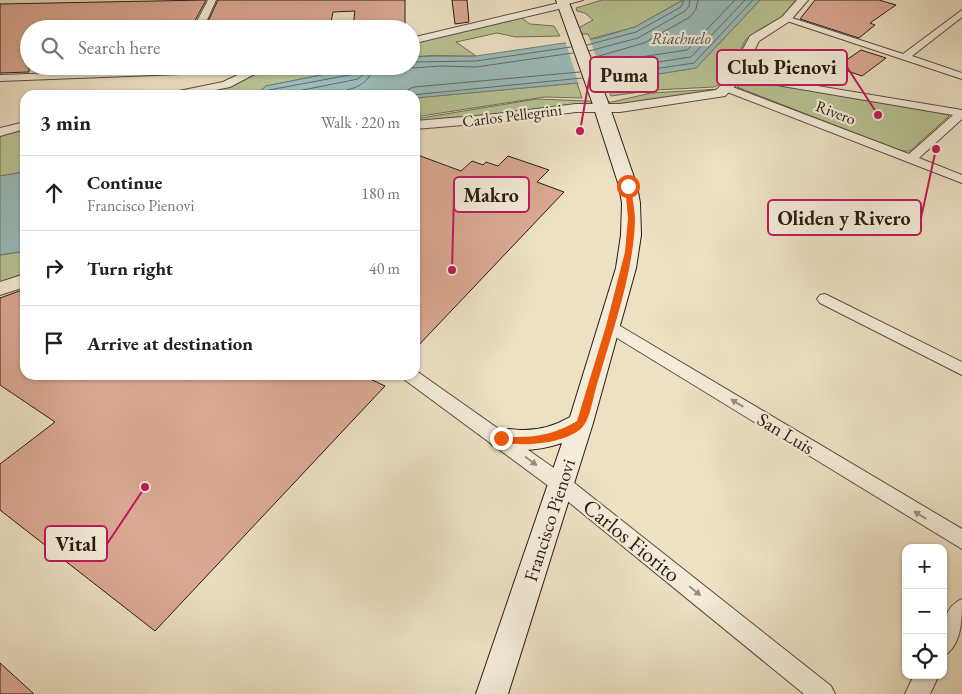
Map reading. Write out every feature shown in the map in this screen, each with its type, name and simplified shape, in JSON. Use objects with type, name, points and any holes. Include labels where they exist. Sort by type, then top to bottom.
[{"type":"main road","name":"Francisco Pienovi","points":[[492,694],[581,423],[610,326],[629,252],[632,218],[628,186],[601,105],[563,2]]},
{"type":"main road","points":[[501,438],[514,441],[541,440],[566,432],[581,423]]},
{"type":"street","points":[[202,20],[212,0]]},
{"type":"street","points":[[420,39],[563,2],[579,0]]},
{"type":"street","points":[[726,88],[754,39],[786,20],[803,0]]},
{"type":"street","points":[[905,57],[962,13]]},
{"type":"street","points":[[786,20],[962,76]]},
{"type":"street","points":[[0,78],[226,85],[247,75]]},
{"type":"street","points":[[734,75],[962,113]]},
{"type":"street","name":"Carlos Pellegrini","points":[[420,118],[506,103],[556,99],[620,108],[658,97],[715,94],[726,88]]},
{"type":"street","name":"Rivero","points":[[726,88],[962,179]]},
{"type":"street","points":[[526,101],[524,108],[534,114]]},
{"type":"street","points":[[506,103],[515,109],[513,116]]},
{"type":"street","name":"Carlos Pellegrini","points":[[420,125],[534,114],[601,105]]},
{"type":"street","points":[[911,159],[962,113]]},
{"type":"street","points":[[0,132],[20,126]]},
{"type":"street","points":[[0,289],[20,282]]},
{"type":"street","points":[[824,299],[962,369]]},
{"type":"street","name":"San Luis","points":[[610,326],[962,540]]},
{"type":"street","name":"Carlos Fiorito","points":[[418,380],[501,438],[561,484],[823,694]]},
{"type":"street","points":[[947,638],[962,610]]},
{"type":"street","points":[[917,694],[925,679]]},
{"type":"green space","points":[[602,0],[683,0],[635,27],[590,39],[588,34],[581,34],[579,29],[593,20],[585,13],[577,11],[576,8]]},
{"type":"green space","points":[[760,0],[796,0],[781,18],[746,39],[723,83],[714,87],[655,90],[611,96],[606,82],[696,68]]},
{"type":"green space","points":[[522,18],[530,24],[554,26],[560,36],[516,37],[497,33],[456,42],[476,56],[435,55],[420,57],[420,41]]},
{"type":"green space","points":[[253,75],[322,75],[266,86],[262,90],[215,90],[226,88]]},
{"type":"green space","points":[[747,79],[946,113],[949,116],[910,151],[900,151],[737,87]]},
{"type":"green space","points":[[577,83],[582,98],[544,97],[420,116],[420,98]]},
{"type":"green space","points":[[719,89],[724,91],[661,101],[420,125],[420,118],[537,99],[612,102],[651,93]]},
{"type":"green space","points":[[20,129],[20,173],[0,176],[0,135]]},
{"type":"green space","points":[[20,252],[20,275],[0,282],[0,255]]},
{"type":"water","name":"Riachuelo","points":[[683,0],[760,0],[696,68],[608,82],[577,83],[420,98],[420,90],[262,90],[266,86],[322,75],[420,75],[420,57],[476,56],[598,38],[635,27]]},
{"type":"water","points":[[20,173],[20,252],[0,255],[0,176]]},
{"type":"pier","points":[[589,37],[606,85],[579,85],[565,40]]},
{"type":"building","points":[[206,0],[195,20],[20,20],[20,72],[0,73],[0,4]]},
{"type":"building","points":[[218,0],[405,0],[405,20],[354,20],[355,11],[333,12],[331,20],[209,20]]},
{"type":"building","points":[[452,0],[467,0],[469,22],[455,24]]},
{"type":"building","points":[[815,0],[879,0],[896,5],[870,23],[875,25],[859,38],[800,19]]},
{"type":"building","points":[[861,50],[886,58],[862,76],[836,67]]},
{"type":"building","points":[[420,156],[461,171],[472,161],[483,165],[486,162],[498,166],[508,156],[549,170],[537,182],[564,192],[420,344]]},
{"type":"building","points":[[20,291],[20,380],[372,380],[385,386],[155,631],[0,510],[0,464],[55,422],[0,385],[0,298]]},
{"type":"building","points":[[0,663],[34,694],[0,694]]},
{"type":"place","name":"Club Pienovi","points":[[878,115]]},
{"type":"place","name":"Puma","points":[[580,131]]},
{"type":"place","name":"Oliden y Rivero","points":[[936,149]]},
{"type":"place","name":"Makro","points":[[452,270]]},
{"type":"place","name":"Vital","points":[[145,487]]},
{"type":"route","points":[[501,438],[528,442],[541,440],[566,432],[581,423],[626,268],[632,218],[628,186]]}]
